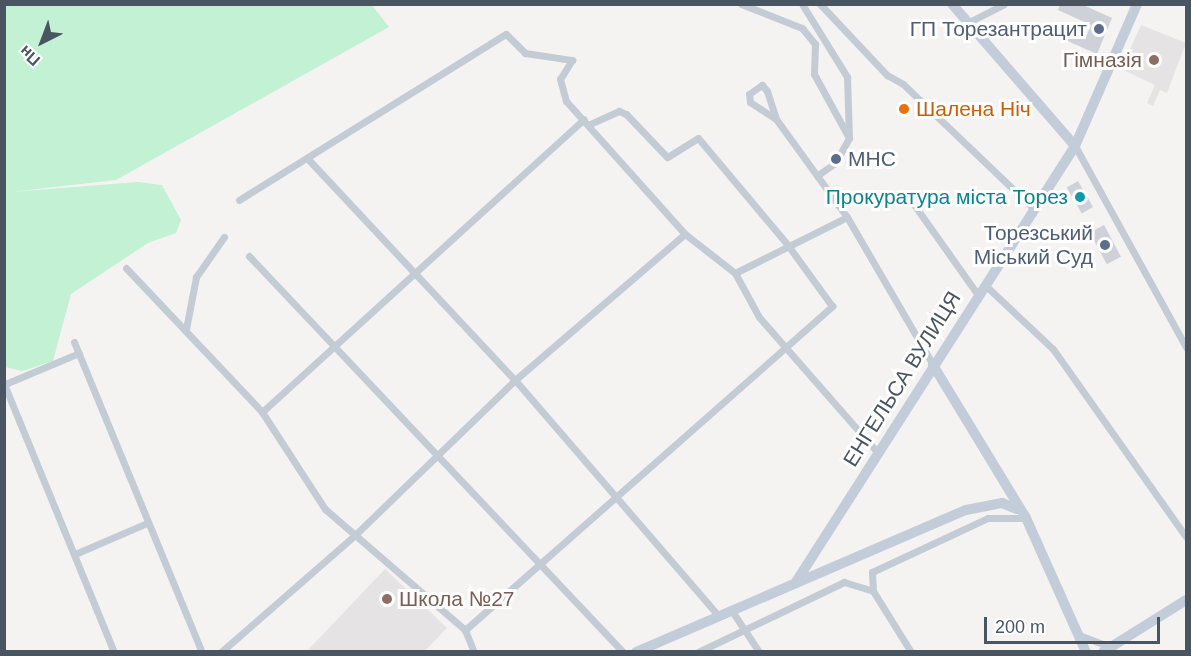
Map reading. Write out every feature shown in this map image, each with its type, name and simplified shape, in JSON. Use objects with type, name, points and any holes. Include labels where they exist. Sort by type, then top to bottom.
[{"type":"street","points":[[741,4],[802,28],[815,44],[814,74],[849,138]]},
{"type":"street","points":[[802,4],[847,76],[849,138],[835,163],[818,176]]},
{"type":"street","points":[[820,4],[887,75],[903,84],[1034,208]]},
{"type":"street","points":[[952,4],[1075,146],[1186,347]]},
{"type":"street","points":[[969,22],[1004,4]]},
{"type":"street","name":"ЕНГЕЛЬСА ВУЛИЦЯ","points":[[796,582],[1075,146],[1137,4]]},
{"type":"street","points":[[239,200],[506,34],[525,53],[572,60],[560,79],[566,101],[685,234],[735,273],[759,317],[879,454]]},
{"type":"street","points":[[776,119],[750,102],[749,94],[762,85],[776,119],[847,217],[1017,508],[1026,518],[1086,651]]},
{"type":"street","points":[[262,412],[416,270],[586,122],[619,111],[626,114],[667,157],[698,138],[788,244],[832,306],[783,346],[616,495],[542,565],[465,630]]},
{"type":"street","points":[[308,158],[416,270],[515,380],[719,616]]},
{"type":"street","points":[[915,206],[978,295]]},
{"type":"street","points":[[735,273],[788,244],[847,217]]},
{"type":"street","points":[[221,651],[355,535],[515,380],[685,234]]},
{"type":"street","points":[[186,329],[196,277],[224,237]]},
{"type":"street","points":[[249,256],[623,651]]},
{"type":"street","points":[[126,267],[262,412],[325,509],[465,630],[474,651]]},
{"type":"street","points":[[985,285],[1053,349],[1186,537]]},
{"type":"street","points":[[74,342],[147,523],[202,651]]},
{"type":"street","points":[[79,353],[5,384],[114,651]]},
{"type":"street","points":[[636,651],[966,510],[1002,503],[1017,508]]},
{"type":"street","points":[[911,651],[873,591],[872,572],[988,518],[1026,518]]},
{"type":"street","points":[[75,554],[147,523]]},
{"type":"street","points":[[698,651],[745,632],[844,582],[873,591]]},
{"type":"street","points":[[1078,634],[1106,649],[1186,600]]},
{"type":"street","points":[[732,611],[759,651]]},
{"type":"shaded area","name":"Гімназія","points":[[1141,25],[1186,43],[1167,93],[1160,90],[1153,106],[1147,103],[1155,85],[1121,69]]},
{"type":"shaded area","name":"Школа №27","points":[[385,569],[447,628],[425,651],[307,651]]},
{"type":"green space","points":[[5,5],[372,5],[389,27],[116,180],[11,192],[138,182],[162,185],[181,220],[176,233],[148,243],[71,294],[53,361],[22,371],[5,367]]},
{"type":"building","name":"ГП Торезантрацит","points":[[1060,4],[1081,4],[1112,18],[1097,54],[1047,32],[1050,23],[1085,39],[1091,25],[1058,10]]},
{"type":"building","name":"Прокуратура міста Торез","points":[[1078,181],[1093,207],[1082,213],[1067,188]]},
{"type":"building","name":"Торезський Міський Суд","points":[[1104,225],[1121,257],[1107,264],[1090,233]]},
{"type":"place","name":"ГП Торезантрацит","points":[[1099,29]]},
{"type":"place","name":"Гімназія","points":[[1154,60]]},
{"type":"place","name":"Шалена Нiч","points":[[904,109]]},
{"type":"place","name":"МНС","points":[[836,159]]},
{"type":"place","name":"Прокуратура міста Торез","points":[[1080,197]]},
{"type":"place","name":"Торезський Міський Суд","points":[[1105,245]]},
{"type":"place","name":"Школа №27","points":[[387,599]]}]
